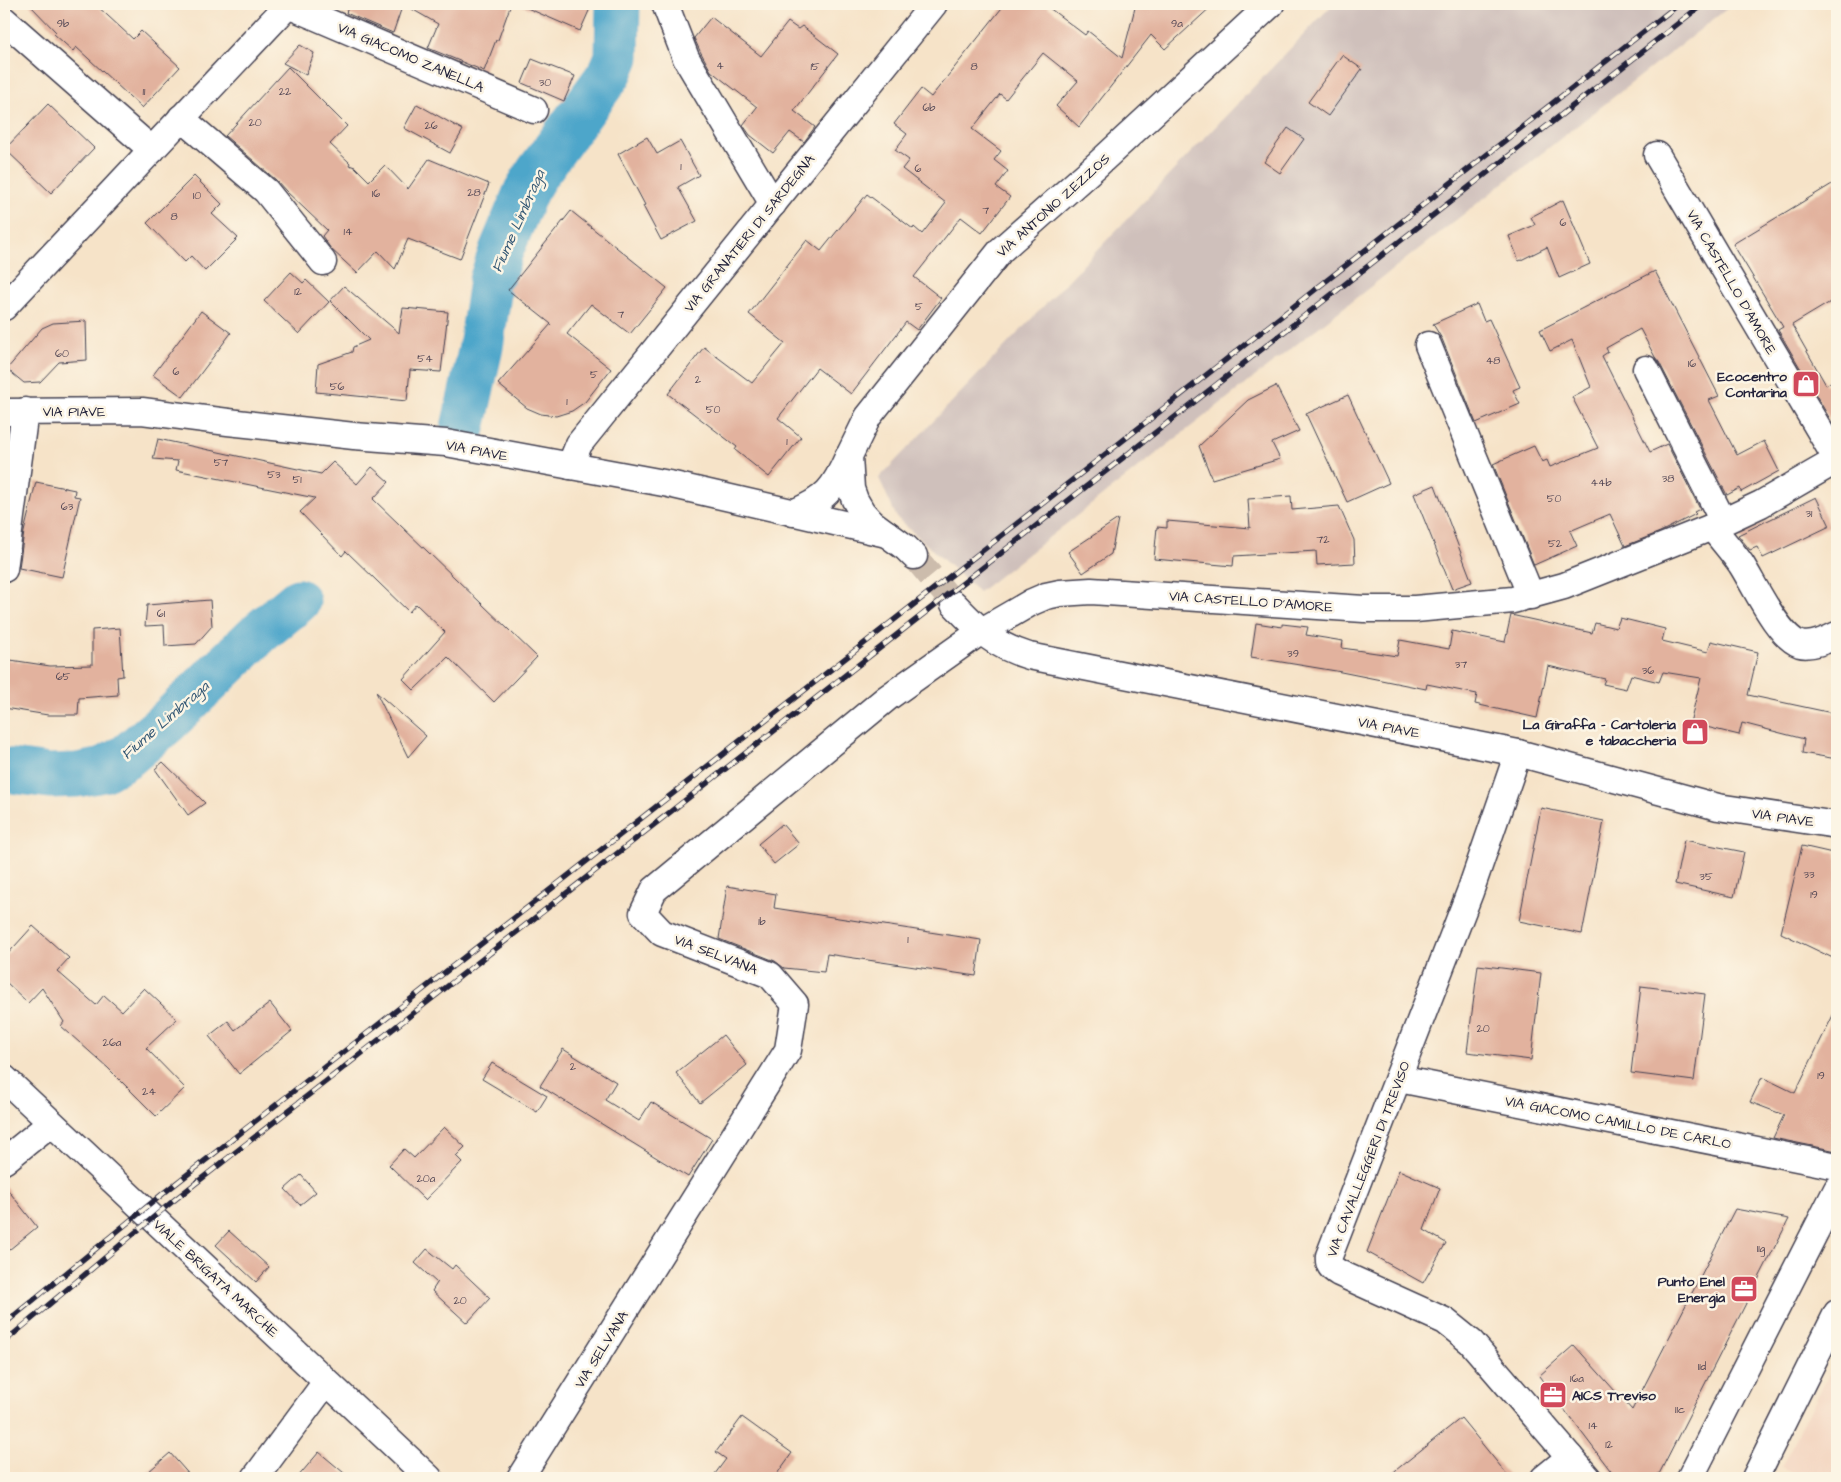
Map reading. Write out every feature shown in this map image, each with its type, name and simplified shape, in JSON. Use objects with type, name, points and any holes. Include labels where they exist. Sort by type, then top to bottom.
[{"type":"street","name":"VIA GIACOMO ZANELLA","points":[[4,307],[288,4],[534,110]]},
{"type":"street","points":[[665,4],[686,58],[773,204]]},
{"type":"street","name":"VIA GRANATIERI DI SARDEGNA","points":[[570,466],[580,444],[934,4]]},
{"type":"street","name":"VIA ANTONIO ZEZZOS","points":[[886,534],[862,512],[855,500],[849,475],[849,456],[859,433],[878,402],[1001,250],[1162,106],[1271,4]]},
{"type":"street","points":[[4,20],[152,150]]},
{"type":"street","points":[[181,118],[266,191],[323,262]]},
{"type":"street","name":"VIA CASTELLO D'AMORE","points":[[980,632],[1046,596],[1084,591],[1364,609],[1415,609],[1513,600],[1564,586],[1718,524],[1761,504],[1837,460],[1657,155]]},
{"type":"street","points":[[1428,345],[1531,596]]},
{"type":"street","points":[[1646,369],[1718,524],[1778,626],[1791,640],[1802,645],[1823,641],[1837,635]]},
{"type":"street","name":"VIA PIAVE","points":[[4,569],[15,411],[142,410],[344,435],[431,442],[669,484],[886,534],[914,556]]},
{"type":"street","points":[[793,513],[810,506],[832,488],[849,456]]},
{"type":"street","name":"VIA PIAVE","points":[[954,604],[980,632],[999,645],[1029,656],[1518,753],[1718,807],[1837,825]]},
{"type":"street","name":"VIA SELVANA","points":[[520,1478],[788,1050],[795,1004],[770,975],[662,933],[643,913],[654,890],[886,698],[980,632]]},
{"type":"street","name":"VIA CAVALLEGGERI DI TREVISO","points":[[1518,753],[1470,892],[1329,1256],[1328,1263],[1339,1274],[1445,1321],[1459,1331],[1484,1356],[1570,1457]]},
{"type":"street","name":"VIALE BRIGATA MARCHE","points":[[4,1078],[429,1478]]},
{"type":"street","name":"VIA GIACOMO CAMILLO DE CARLO","points":[[1399,1079],[1837,1166]]},
{"type":"street","points":[[4,1161],[52,1123]]},
{"type":"street","points":[[1690,1478],[1837,1189]]},
{"type":"street","points":[[1754,1478],[1837,1314]]},
{"type":"street","points":[[255,1478],[326,1382]]},
{"type":"street","points":[[1544,1478],[1570,1457],[1588,1478]]},
{"type":"shaded area","points":[[1333,4],[1733,4],[979,592],[897,518],[879,478]]},
{"type":"shaded area","points":[[1837,1359],[1837,1478],[1806,1478],[1781,1467]]},
{"type":"building","points":[[29,4],[95,4],[133,39],[141,31],[180,67],[142,108],[76,47],[73,51],[54,34],[56,32]]},
{"type":"building","points":[[349,4],[403,4],[393,33],[346,13]]},
{"type":"building","points":[[403,4],[511,4],[484,71],[428,48],[438,24]]},
{"type":"building","points":[[518,4],[592,4],[580,31]]},
{"type":"building","points":[[1005,4],[1044,4],[1085,35],[1088,31],[1122,58],[1136,4],[1214,4],[1165,49],[1151,35],[1079,127],[1056,106],[1078,81],[1043,53],[1006,99],[1000,94],[972,129],[1001,151],[994,160],[1008,171],[996,187],[1010,197],[982,233],[961,217],[914,277],[941,298],[917,330],[906,322],[851,394],[817,368],[778,418],[801,437],[769,477],[735,450],[737,447],[668,394],[704,347],[752,383],[785,343],[749,314],[807,240],[821,251],[867,194],[922,234],[946,203],[902,169],[909,160],[895,150],[907,134],[894,124],[921,89],[931,97]]},
{"type":"building","points":[[711,17],[761,56],[788,22],[798,29],[802,26],[838,54],[794,111],[815,127],[804,142],[790,132],[773,153],[750,135],[743,125],[757,107],[711,71],[694,38]]},
{"type":"building","points":[[300,45],[314,53],[306,75],[283,63]]},
{"type":"building","points":[[1342,55],[1362,69],[1328,116],[1308,102]]},
{"type":"building","points":[[532,59],[575,76],[564,101],[522,83]]},
{"type":"building","points":[[288,67],[347,126],[330,144],[350,163],[349,165],[355,167],[369,181],[385,165],[408,189],[429,159],[489,184],[460,259],[408,239],[395,269],[378,251],[357,273],[331,249],[322,236],[327,230],[276,180],[225,136]]},
{"type":"building","points":[[48,104],[94,148],[51,193],[5,149]]},
{"type":"building","points":[[417,104],[463,130],[450,153],[404,128]]},
{"type":"building","points":[[1288,128],[1304,139],[1280,173],[1264,162]]},
{"type":"building","points":[[647,137],[657,154],[680,141],[699,175],[678,187],[697,221],[661,240],[618,154]]},
{"type":"building","points":[[194,176],[222,204],[212,214],[238,238],[205,271],[191,256],[185,262],[147,223]]},
{"type":"building","points":[[1837,181],[1837,298],[1792,325],[1826,385],[1837,378],[1837,431],[1778,330],[1783,327],[1733,244]]},
{"type":"building","points":[[1563,200],[1590,264],[1559,278],[1547,247],[1519,261],[1509,236],[1535,225],[1531,217]]},
{"type":"building","points":[[571,211],[667,288],[630,334],[591,304],[567,334],[611,369],[585,402],[572,411],[556,416],[541,414],[527,408],[498,384],[551,324],[508,290]]},
{"type":"building","points":[[1655,271],[1719,396],[1709,400],[1737,455],[1764,441],[1779,471],[1741,492],[1740,488],[1727,495],[1659,362],[1640,329],[1606,348],[1608,352],[1602,356],[1650,452],[1667,444],[1700,509],[1694,512],[1696,514],[1660,532],[1625,546],[1610,514],[1570,531],[1577,546],[1534,565],[1493,464],[1534,446],[1542,462],[1547,460],[1550,467],[1598,448],[1572,397],[1591,387],[1572,340],[1550,351],[1540,330]]},
{"type":"building","points":[[291,272],[303,283],[306,280],[329,302],[299,334],[264,301]]},
{"type":"building","points":[[344,286],[399,333],[403,308],[448,312],[441,372],[410,370],[407,401],[316,392],[318,364],[352,352],[353,347],[369,340],[330,301]]},
{"type":"building","points":[[1477,304],[1484,321],[1489,319],[1520,387],[1513,390],[1520,404],[1476,423],[1442,339],[1433,324]]},
{"type":"building","points":[[201,311],[231,333],[183,397],[153,375]]},
{"type":"building","points":[[86,321],[87,360],[59,362],[40,382],[24,383],[7,369],[42,328],[53,323]]},
{"type":"building","points":[[1276,386],[1299,431],[1272,443],[1280,459],[1212,479],[1199,446],[1248,400]]},
{"type":"building","points":[[1348,395],[1389,483],[1347,502],[1306,414]]},
{"type":"building","points":[[158,439],[321,474],[333,462],[357,484],[372,467],[389,482],[373,499],[537,657],[494,702],[448,657],[414,690],[403,679],[445,632],[416,604],[409,612],[346,551],[342,556],[300,512],[315,498],[176,470],[178,461],[153,459]]},
{"type":"building","points":[[36,482],[75,490],[74,496],[80,497],[62,577],[19,568],[24,532]]},
{"type":"building","points":[[1435,485],[1472,582],[1452,589],[1414,494]]},
{"type":"building","points":[[1291,496],[1292,510],[1339,506],[1354,540],[1355,563],[1317,565],[1316,551],[1234,556],[1233,566],[1154,559],[1157,527],[1167,528],[1167,521],[1250,528],[1248,499]]},
{"type":"building","points":[[1816,497],[1830,526],[1763,558],[1757,547],[1750,550],[1738,535]]},
{"type":"building","points":[[1118,519],[1111,554],[1083,573],[1068,552]]},
{"type":"building","points":[[210,600],[212,626],[196,644],[165,646],[164,625],[145,626],[147,605]]},
{"type":"building","points":[[1511,615],[1592,633],[1595,623],[1616,628],[1620,618],[1665,629],[1662,641],[1708,652],[1711,641],[1758,652],[1748,695],[1837,714],[1837,759],[1802,753],[1804,739],[1742,723],[1739,735],[1690,723],[1701,678],[1663,672],[1659,682],[1631,675],[1626,689],[1603,684],[1605,679],[1548,666],[1537,718],[1475,704],[1477,694],[1427,684],[1426,689],[1336,671],[1251,657],[1256,623],[1282,627],[1282,624],[1308,627],[1306,635],[1343,641],[1342,648],[1397,656],[1400,640],[1449,649],[1452,631],[1505,642]]},
{"type":"building","points":[[120,628],[123,676],[117,677],[118,695],[79,698],[78,715],[48,715],[4,708],[4,659],[50,666],[92,665],[92,630]]},
{"type":"building","points":[[376,692],[426,736],[408,757]]},
{"type":"building","points":[[163,762],[205,803],[188,815],[155,769]]},
{"type":"building","points":[[1541,808],[1604,821],[1582,934],[1519,921]]},
{"type":"building","points":[[782,824],[799,844],[774,864],[758,844]]},
{"type":"building","points":[[1684,840],[1744,852],[1734,897],[1675,884]]},
{"type":"building","points":[[1802,846],[1837,854],[1837,960],[1781,933]]},
{"type":"building","points":[[727,886],[776,894],[774,908],[981,940],[976,976],[827,954],[824,972],[784,968],[775,961],[719,939]]},
{"type":"building","points":[[33,926],[69,958],[57,971],[96,1005],[104,995],[122,1011],[144,988],[177,1019],[146,1048],[185,1088],[156,1116],[108,1068],[61,1026],[64,1022],[42,988],[28,1003],[4,980],[4,958]]},
{"type":"building","points":[[1478,965],[1541,973],[1531,1060],[1467,1052]]},
{"type":"building","points":[[1641,986],[1705,994],[1694,1081],[1631,1073]]},
{"type":"building","points":[[270,1003],[292,1031],[239,1074],[209,1036],[228,1021],[235,1030]]},
{"type":"building","points":[[1837,1007],[1837,1151],[1773,1138],[1784,1115],[1750,1102],[1762,1077],[1795,1093]]},
{"type":"building","points":[[723,1035],[747,1065],[700,1103],[676,1073]]},
{"type":"building","points":[[563,1049],[616,1082],[605,1100],[639,1121],[651,1102],[712,1139],[688,1177],[540,1086]]},
{"type":"building","points":[[492,1063],[547,1096],[537,1112],[482,1079]]},
{"type":"building","points":[[444,1127],[465,1147],[456,1156],[462,1162],[425,1200],[389,1165],[404,1149],[414,1158]]},
{"type":"building","points":[[1399,1170],[1440,1188],[1424,1230],[1446,1243],[1423,1283],[1367,1252]]},
{"type":"building","points":[[301,1175],[316,1192],[300,1205],[285,1189]]},
{"type":"building","points":[[4,1185],[37,1227],[4,1254]]},
{"type":"building","points":[[1735,1209],[1789,1219],[1657,1478],[1616,1478],[1539,1376],[1574,1345],[1632,1410]]},
{"type":"building","points":[[229,1231],[269,1267],[256,1282],[216,1245]]},
{"type":"building","points":[[427,1249],[452,1269],[455,1265],[490,1298],[467,1323],[432,1291],[437,1283],[415,1263]]},
{"type":"building","points":[[742,1417],[792,1453],[774,1478],[712,1478],[726,1459],[716,1452]]},
{"type":"building","points":[[1461,1418],[1510,1478],[1386,1478]]},
{"type":"building","points":[[319,1452],[350,1478],[297,1478]]},
{"type":"building","points":[[170,1453],[192,1478],[141,1478]]},
{"type":"waterway","name":"Fiume Limbraga","points":[[463,428],[481,347],[491,281],[501,251],[526,191],[535,176],[610,73],[617,57],[618,4]]},
{"type":"waterway","name":"Fiume Limbraga","points":[[4,770],[50,776],[77,775],[103,770],[127,756],[167,722],[258,634],[298,601]]},
{"type":"tunnel","points":[[914,556],[954,604]]},
{"type":"railway","points":[[4,1324],[165,1192],[1679,4]]},
{"type":"railway","points":[[4,1342],[173,1201],[1703,4]]},
{"type":"place","name":"Ecocentro Contarina","points":[[1806,384]]},
{"type":"place","name":"La Giraffa - Cartoleria e tabaccheria","points":[[1695,732]]},
{"type":"place","name":"Punto Enel Energia","points":[[1744,1289]]},
{"type":"place","name":"AICS Treviso","points":[[1553,1395]]}]
